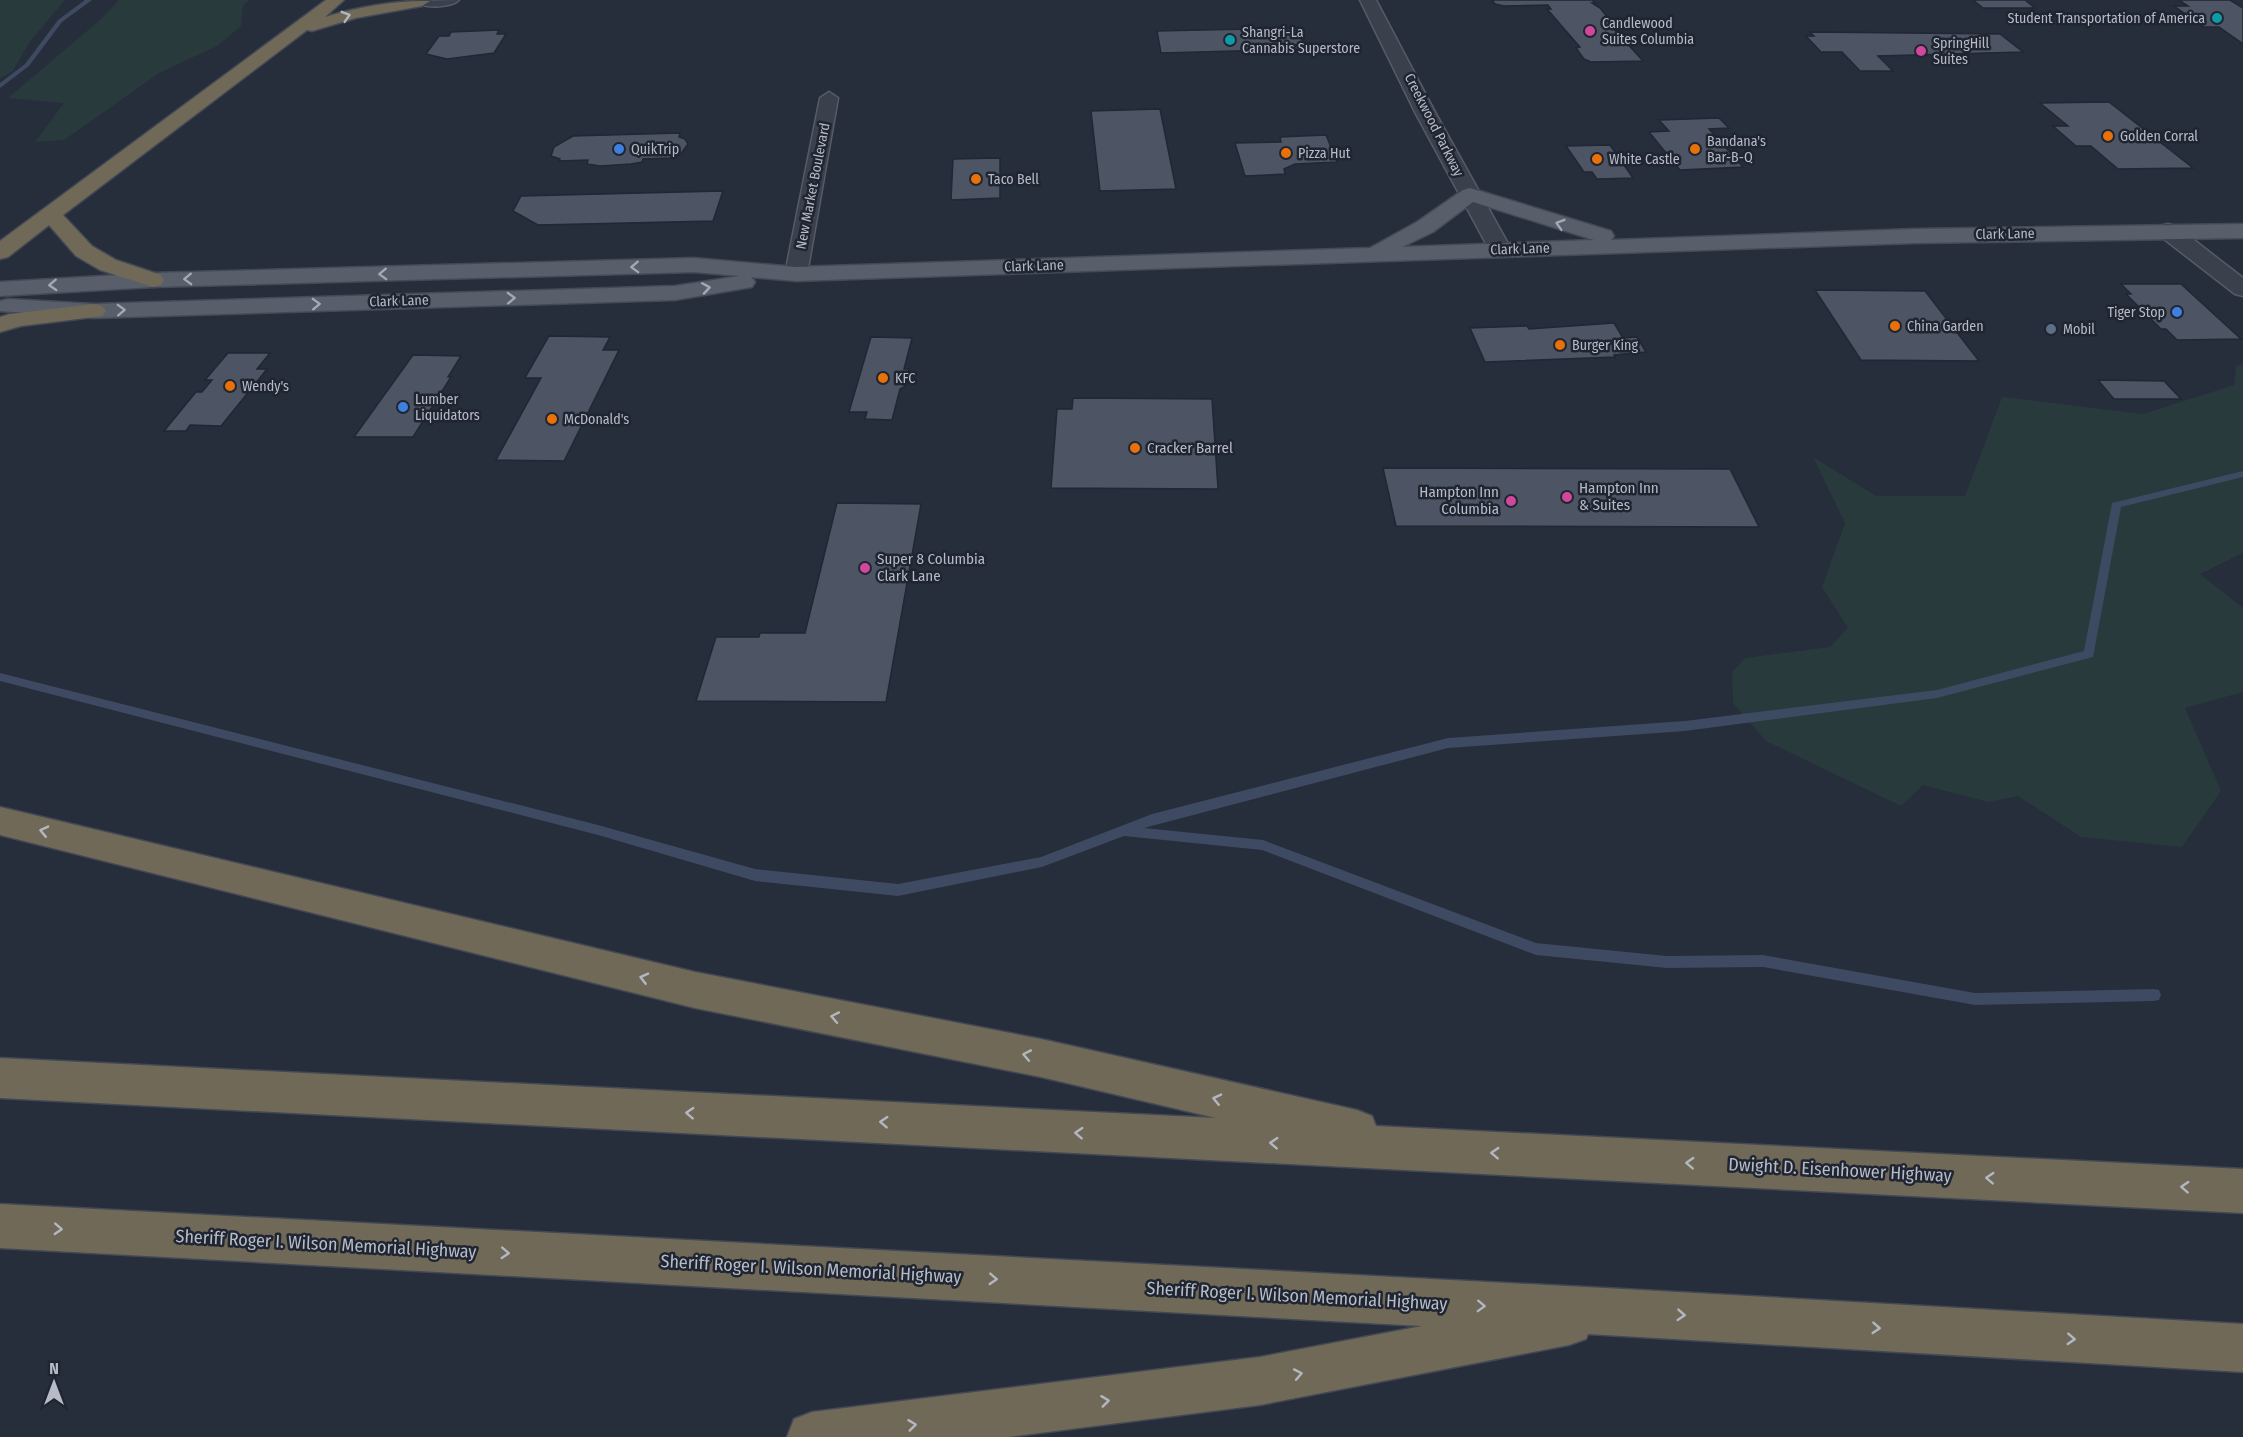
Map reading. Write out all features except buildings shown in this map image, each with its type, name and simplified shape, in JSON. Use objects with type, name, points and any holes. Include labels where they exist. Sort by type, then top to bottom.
[{"type":"highway","points":[[0,252],[336,0]]},
{"type":"highway","points":[[291,33],[353,13],[421,0]]},
{"type":"highway","points":[[0,232],[50,213]]},
{"type":"highway","points":[[50,213],[84,251],[108,265],[153,280]]},
{"type":"highway","points":[[0,324],[18,319],[94,310]]},
{"type":"highway","points":[[0,821],[695,990],[1041,1058],[1437,1150]]},
{"type":"highway","points":[[0,1078],[1437,1150]]},
{"type":"highway","name":"Dwight D. Eisenhower Highway","points":[[1437,1150],[2243,1191]]},
{"type":"highway","name":"Sheriff Roger I. Wilson Memorial Highway","points":[[0,1226],[1397,1302],[1623,1312]]},
{"type":"highway","points":[[812,1437],[1260,1382],[1623,1312],[2243,1348]]},
{"type":"main road","points":[[1369,254],[1425,227],[1470,194],[1564,225],[1637,245]]},
{"type":"main road","name":"Clark Lane","points":[[0,306],[94,310],[675,293],[796,274],[1500,249],[2168,231],[2243,231]]},
{"type":"main road","name":"Clark Lane","points":[[0,289],[153,280],[693,265],[796,274]]},
{"type":"street","points":[[421,0],[451,0]]},
{"type":"street","name":"Creekwood Parkway","points":[[1368,0],[1500,249]]},
{"type":"street","name":"New Market Boulevard","points":[[796,274],[830,98]]},
{"type":"street","points":[[2168,231],[2243,289]]},
{"type":"shaded area","points":[[0,0],[65,0],[31,40],[12,72],[0,78]]},
{"type":"shaded area","points":[[119,0],[250,0],[243,5],[241,26],[217,46],[159,73],[64,140],[35,142],[64,103],[8,98],[100,20]]},
{"type":"shaded area","points":[[2243,364],[2243,553],[2200,574],[2243,608],[2243,692],[2185,708],[2221,791],[2182,847],[2081,837],[2018,796],[1988,802],[1923,785],[1901,806],[1766,741],[1733,703],[1732,672],[1745,658],[1830,647],[1848,628],[1822,587],[1845,523],[1813,457],[1876,496],[1965,496],[2002,397],[2143,414],[2234,385],[2236,366]]},
{"type":"waterway","points":[[0,86],[27,65],[60,21],[89,0]]},
{"type":"waterway","points":[[0,677],[598,830],[755,875],[898,890],[1042,862],[1152,819],[1448,743],[1685,726],[1937,694],[2089,654],[2116,505],[2243,474]]},
{"type":"waterway","points":[[1126,831],[1263,845],[1536,949],[1667,962],[1763,961],[1975,999],[2154,995]]},
{"type":"place","name":"Student Transportation of America","points":[[2217,18]]},
{"type":"place","name":"Candlewood Suites Columbia","points":[[1590,31]]},
{"type":"place","name":"Shangri-La Cannabis Superstore","points":[[1230,40]]},
{"type":"place","name":"SpringHill Suites","points":[[1921,51]]},
{"type":"place","name":"Golden Corral","points":[[2108,136]]},
{"type":"place","name":"QuikTrip","points":[[619,149]]},
{"type":"place","name":"Bandana's Bar-B-Q","points":[[1695,149]]},
{"type":"place","name":"Pizza Hut","points":[[1286,153]]},
{"type":"place","name":"White Castle","points":[[1597,159]]},
{"type":"place","name":"Taco Bell","points":[[976,179]]},
{"type":"place","name":"Tiger Stop","points":[[2177,312]]},
{"type":"place","name":"China Garden","points":[[1895,326]]},
{"type":"place","name":"Mobil","points":[[2051,329]]},
{"type":"place","name":"Burger King","points":[[1560,345]]},
{"type":"place","name":"KFC","points":[[883,378]]},
{"type":"place","name":"Wendy's","points":[[230,386]]},
{"type":"place","name":"Lumber Liquidators","points":[[403,407]]},
{"type":"place","name":"McDonald's","points":[[552,419]]},
{"type":"place","name":"Cracker Barrel","points":[[1135,448]]},
{"type":"place","name":"Hampton Inn & Suites","points":[[1567,497]]},
{"type":"place","name":"Hampton Inn Columbia","points":[[1511,501]]},
{"type":"place","name":"Super 8 Columbia Clark Lane","points":[[865,568]]}]
